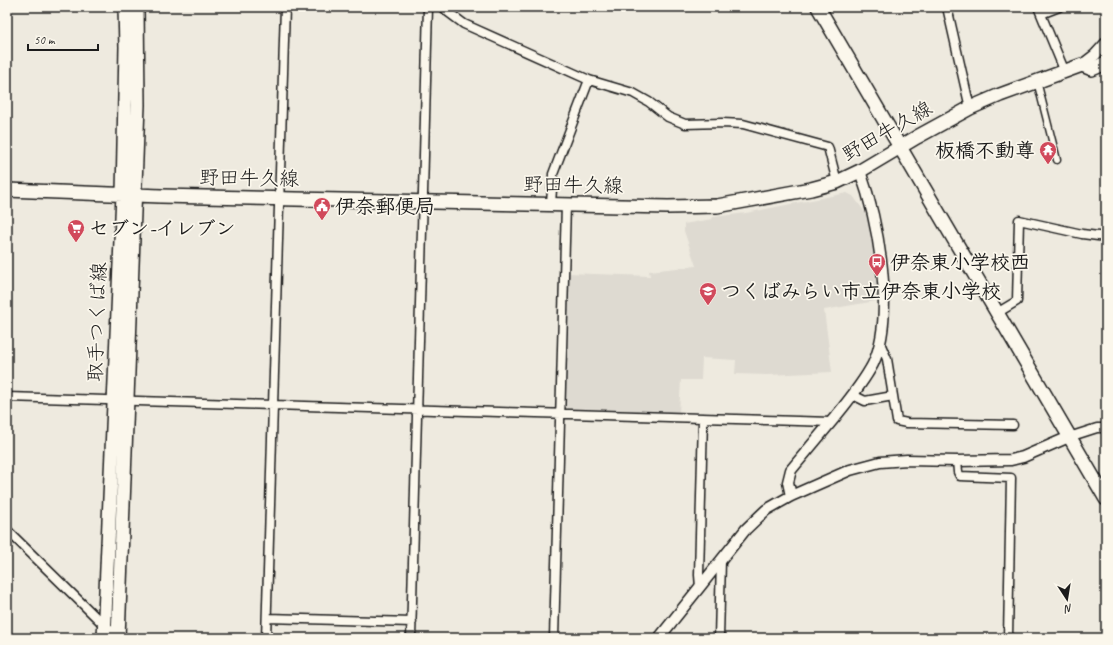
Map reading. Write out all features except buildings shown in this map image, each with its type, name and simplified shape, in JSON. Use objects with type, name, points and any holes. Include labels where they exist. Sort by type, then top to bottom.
[{"type":"main road","name":"取手つくば線","points":[[118,637],[120,401],[128,194],[125,7]]},
{"type":"main road","name":"取手つくば線","points":[[128,194],[138,105],[137,7]]},
{"type":"main road","points":[[818,7],[1106,499]]},
{"type":"main road","name":"野田牛久線","points":[[7,190],[423,202],[693,208],[717,206],[811,189],[836,182],[860,171],[970,108],[1082,65],[1092,69],[1106,63]]},
{"type":"main road","name":"取手つくば線","points":[[104,632],[120,401]]},
{"type":"street","points":[[266,638],[285,7]]},
{"type":"street","points":[[411,638],[428,7]]},
{"type":"street","points":[[443,7],[464,24],[589,80],[633,93],[649,102],[668,117],[685,124],[743,124],[828,147],[836,182]]},
{"type":"street","points":[[947,7],[970,108]]},
{"type":"street","points":[[1059,7],[1039,10],[1065,72]]},
{"type":"street","points":[[1082,65],[1095,55],[1106,43]]},
{"type":"street","points":[[551,204],[553,174],[589,80]]},
{"type":"street","points":[[1037,81],[1056,160]]},
{"type":"street","points":[[791,496],[788,482],[791,470],[853,395],[873,364],[880,343],[884,305],[880,256],[870,200],[860,171]]},
{"type":"street","points":[[7,190],[7,198]]},
{"type":"street","points":[[554,638],[566,204]]},
{"type":"street","points":[[998,313],[1017,301],[1019,220],[1082,234],[1106,237]]},
{"type":"street","points":[[880,343],[887,359],[897,421],[907,423],[1013,425]]},
{"type":"street","points":[[853,395],[865,400],[893,396]]},
{"type":"street","points":[[7,397],[831,422]]},
{"type":"street","points":[[700,587],[699,567],[702,419]]},
{"type":"street","points":[[659,638],[746,529],[766,510],[791,496],[850,470],[880,462],[907,460],[1012,460],[1023,458],[1069,436],[1097,428],[1106,428]]},
{"type":"street","points":[[957,461],[960,476],[1012,478],[1008,638]]},
{"type":"street","points":[[7,530],[104,632],[118,637]]},
{"type":"street","points":[[720,638],[721,560]]},
{"type":"street","points":[[267,618],[412,622]]},
{"type":"shaded area","name":"つくばみらい市立伊奈東小学校","points":[[847,193],[853,196],[867,215],[875,262],[878,295],[876,301],[824,310],[832,372],[768,375],[735,374],[736,360],[702,358],[701,380],[681,380],[679,413],[563,408],[567,273],[650,276],[649,271],[696,266],[684,231],[684,224],[712,219],[713,217],[746,213]]},
{"type":"place","name":"板橋不動尊","points":[[1048,165]]},
{"type":"place","name":"伊奈郵便局","points":[[322,221]]},
{"type":"place","name":"セブン-イレブン","points":[[76,243]]},
{"type":"place","name":"伊奈東小学校西","points":[[877,277]]},
{"type":"place","name":"つくばみらい市立伊奈東小学校","points":[[708,306]]}]
